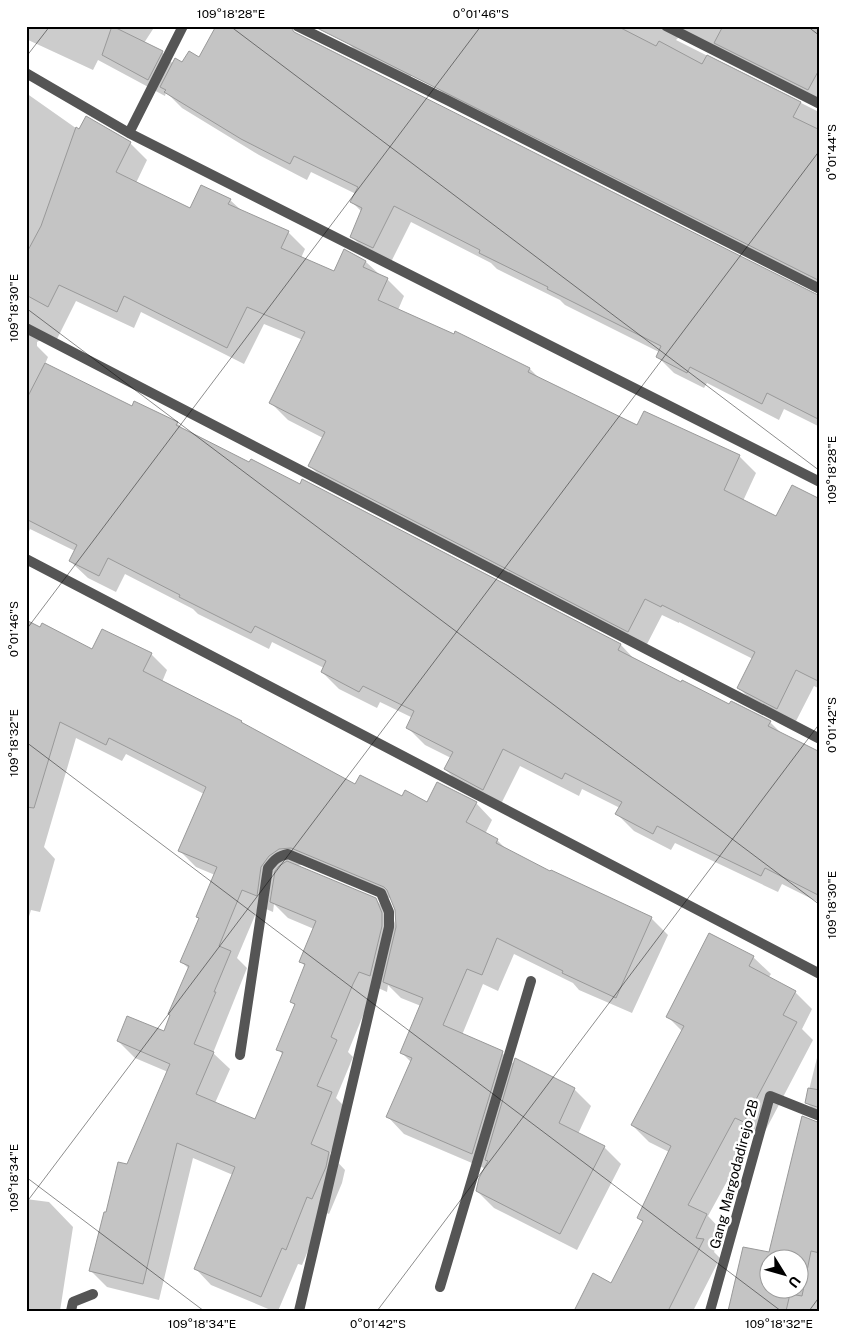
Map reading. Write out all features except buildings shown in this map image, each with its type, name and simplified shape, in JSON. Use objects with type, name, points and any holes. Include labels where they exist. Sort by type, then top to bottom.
[{"type":"street","points":[[129,133],[183,26]]},
{"type":"street","points":[[297,26],[448,100],[820,289]]},
{"type":"street","points":[[666,26],[820,104]]},
{"type":"street","points":[[26,73],[129,133],[820,482]]},
{"type":"street","points":[[26,328],[820,739]]},
{"type":"street","points":[[26,559],[820,974]]},
{"type":"street","points":[[240,1055],[268,868],[273,861],[279,856],[288,854],[381,893],[389,912],[389,927],[299,1311]]},
{"type":"street","points":[[440,1287],[531,982]]},
{"type":"street","name":"Gang Margodadirejo 2B","points":[[710,1311],[770,1096],[820,1116]]},
{"type":"street","points":[[71,1311],[73,1302],[92,1294]]}]
